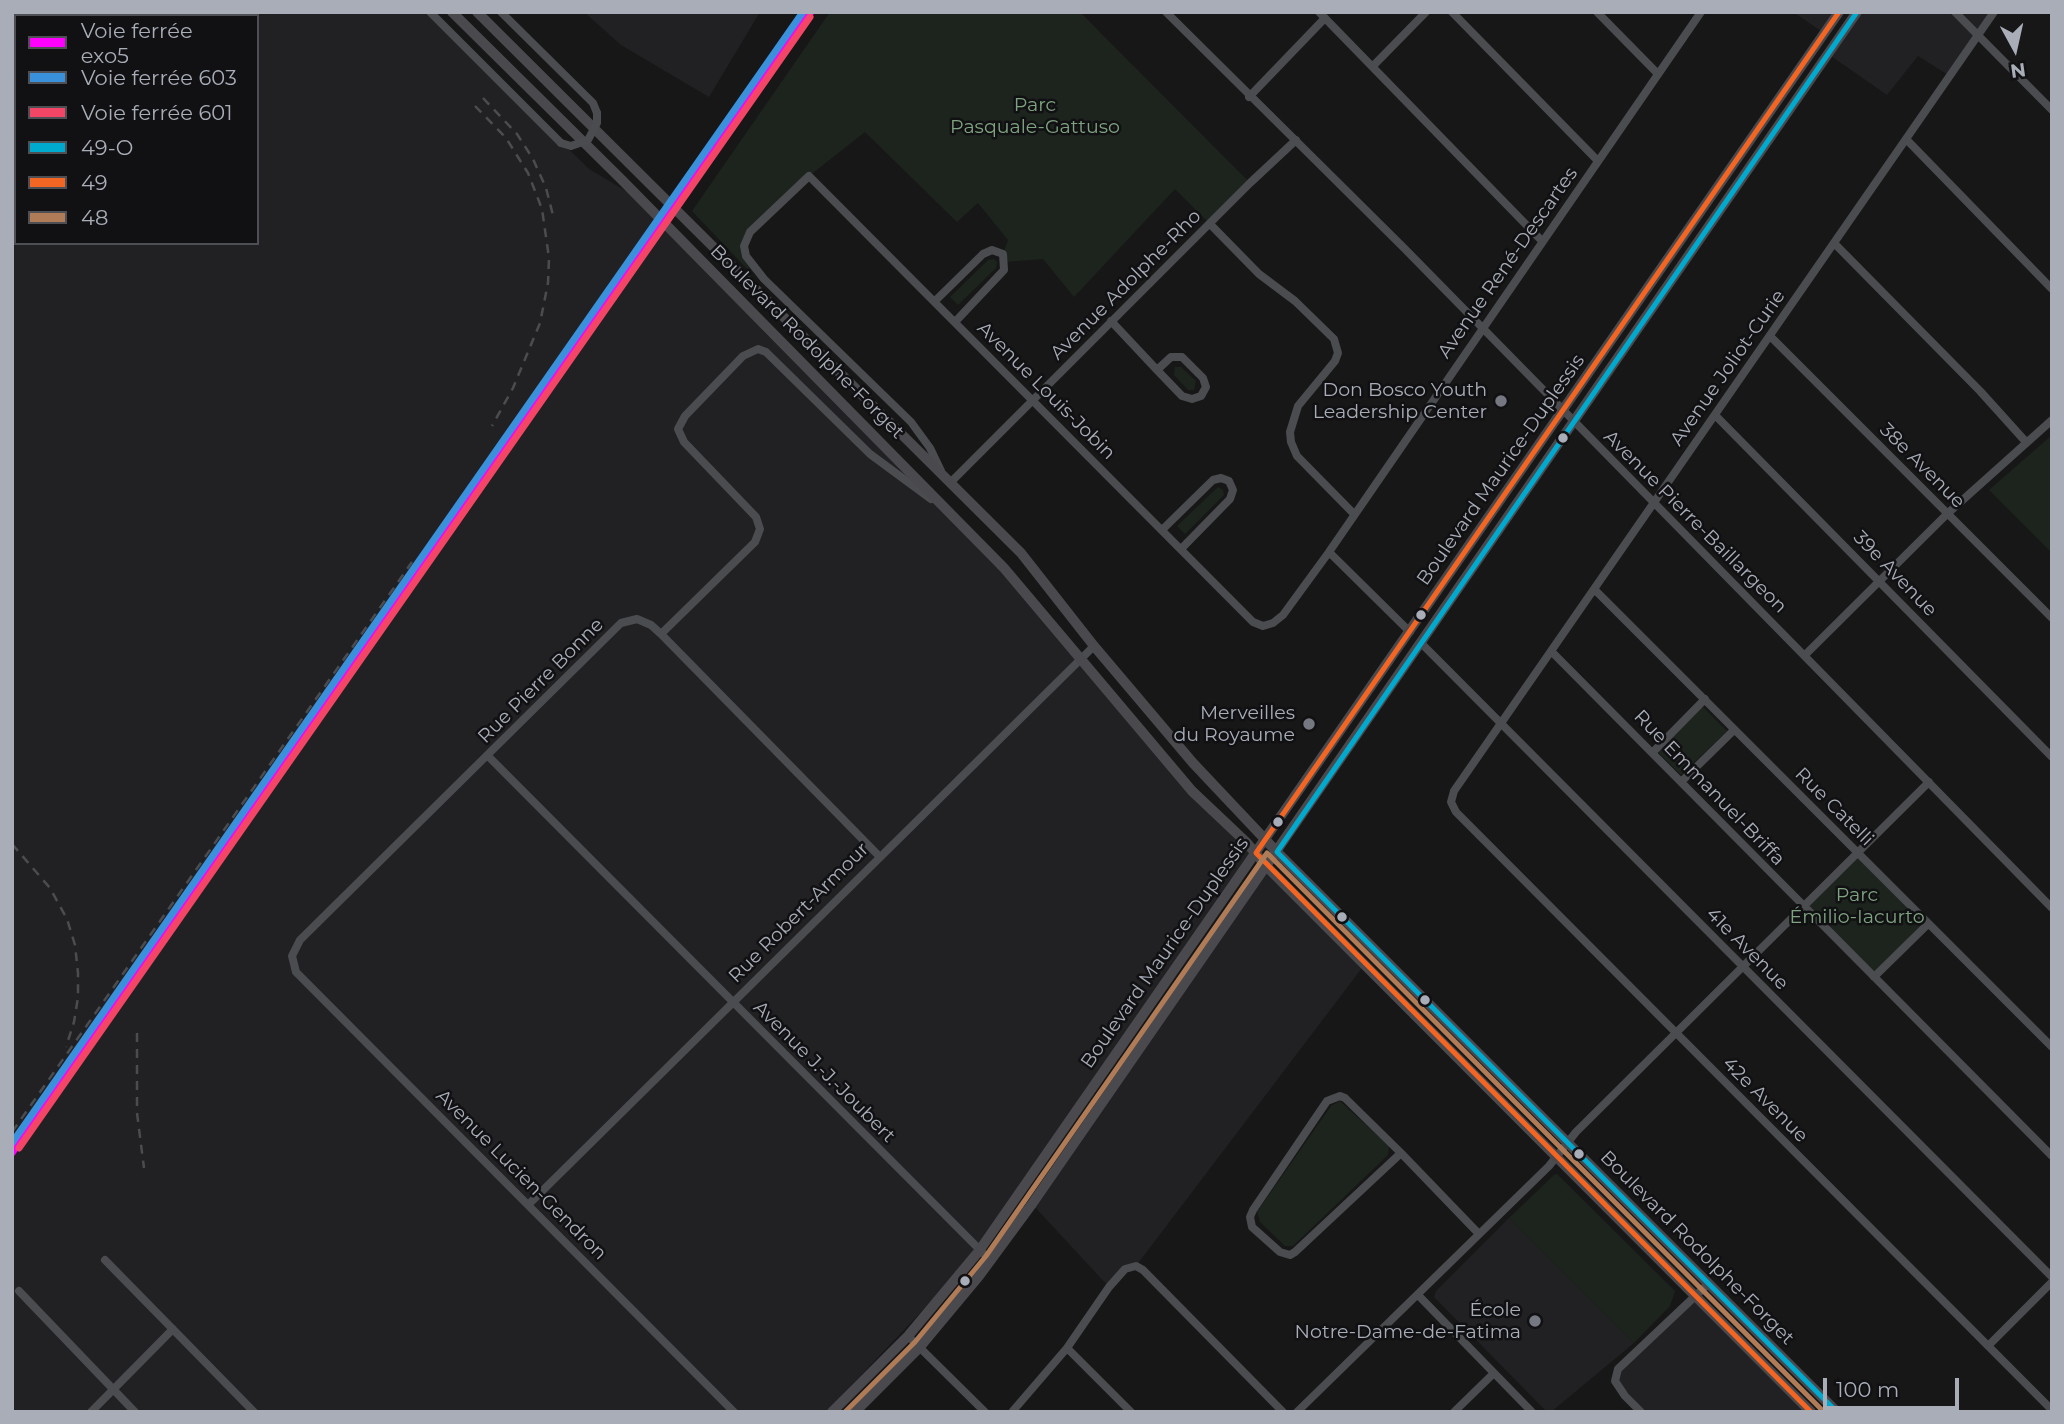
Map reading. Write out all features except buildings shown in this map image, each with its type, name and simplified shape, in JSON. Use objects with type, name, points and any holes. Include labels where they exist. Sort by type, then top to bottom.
[{"type":"street","points":[[430,12],[561,143],[571,146],[588,140],[597,123],[593,103],[501,12]]},
{"type":"street","name":"Boulevard Rodolphe-Forget","points":[[452,12],[622,180],[1004,568],[1192,791],[1811,1412]]},
{"type":"street","name":"Boulevard Rodolphe-Forget","points":[[477,12],[1020,553],[1193,763],[1277,852],[1837,1412]]},
{"type":"street","name":"Avenue Pierre-Baillargeon","points":[[1166,12],[1482,328],[2052,908]]},
{"type":"street","points":[[1373,66],[1426,12]]},
{"type":"street","points":[[1452,12],[1598,161]]},
{"type":"street","points":[[1597,12],[1658,74]]},
{"type":"street","name":"Avenue René-Descartes","points":[[1263,626],[1273,623],[1283,615],[1329,552],[1701,12]]},
{"type":"street","name":"Boulevard Maurice-Duplessis","points":[[832,1412],[908,1336],[979,1251],[1839,12]]},
{"type":"street","name":"Boulevard Maurice-Duplessis","points":[[855,1412],[919,1348],[991,1261],[1857,12]]},
{"type":"street","points":[[1955,12],[2050,105]]},
{"type":"street","name":"Avenue Joliot-Curie","points":[[1456,812],[1451,802],[1454,791],[1994,12]]},
{"type":"street","points":[[1249,97],[1322,15],[1542,241]]},
{"type":"street","points":[[1906,139],[2052,289]]},
{"type":"street","name":"Avenue Adolphe-Rho","points":[[947,480],[1033,401],[1296,140]]},
{"type":"street","name":"Boulevard Rodolphe-Forget","points":[[809,176],[750,232],[744,246],[746,256],[764,279],[911,422],[930,448],[947,480]]},
{"type":"street","name":"Avenue Louis-Jobin","points":[[809,176],[1253,622],[1263,626]]},
{"type":"street","points":[[1210,224],[1259,274],[1294,301],[1334,340],[1338,353],[1335,361],[1298,406],[1290,432],[1291,442],[1297,456],[1354,514]]},
{"type":"street","points":[[1834,243],[1980,391],[2026,442]]},
{"type":"street","points":[[935,301],[983,254],[992,250],[1003,254],[1004,270],[955,322]]},
{"type":"street","points":[[1111,321],[1157,370],[1182,396],[1192,399],[1201,396],[1206,387],[1203,378],[1182,357],[1171,358],[1157,370]]},
{"type":"street","name":"38e Avenue","points":[[1770,336],[2052,618]]},
{"type":"street","points":[[879,856],[661,634],[755,542],[760,529],[760,523],[684,442],[678,429],[685,415],[743,356],[758,349],[772,358],[870,454],[951,513]]},
{"type":"street","name":"39e Avenue","points":[[1715,415],[2052,757]]},
{"type":"street","points":[[1805,655],[1947,514],[2052,420]]},
{"type":"street","points":[[1163,529],[1213,480],[1220,478],[1229,481],[1233,490],[1230,499],[1181,549]]},
{"type":"street","points":[[1329,552],[1410,632]]},
{"type":"street","points":[[1004,568],[1020,553]]},
{"type":"street","name":"Rue Catelli","points":[[1594,589],[2052,1047]]},
{"type":"street","name":"Rue Pierre Bonne","points":[[292,956],[300,940],[621,624],[637,619],[652,625],[661,634]]},
{"type":"street","name":"41e Avenue","points":[[1421,643],[2052,1279]]},
{"type":"street","name":"Rue Robert-Armour","points":[[528,1205],[1094,646]]},
{"type":"street","name":"Rue Emmanuel-Briffa","points":[[1551,651],[2051,1155]]},
{"type":"street","points":[[1653,752],[1706,699]]},
{"type":"street","points":[[1681,782],[1734,730]]},
{"type":"street","name":"Avenue J.-J.-Joubert","points":[[488,757],[991,1261]]},
{"type":"street","points":[[1297,1412],[1418,1295],[1742,966],[1929,782]]},
{"type":"street","name":"42e Avenue","points":[[1456,812],[2052,1410]]},
{"type":"street","points":[[1874,977],[1928,924]]},
{"type":"street","name":"Avenue Lucien-Gendron","points":[[292,956],[296,972],[734,1412]]},
{"type":"street","points":[[1401,1153],[1290,1255],[1280,1252],[1252,1227],[1250,1217],[1253,1210],[1327,1101],[1340,1096],[1401,1153],[1479,1234]]},
{"type":"street","points":[[105,1259],[254,1412]]},
{"type":"street","points":[[1012,1412],[1067,1348],[1125,1269],[1136,1266],[1283,1412]]},
{"type":"street","points":[[1988,1346],[2052,1279]]},
{"type":"street","points":[[1641,1412],[1615,1381],[1619,1369],[1709,1284]]},
{"type":"street","points":[[19,1291],[135,1412]]},
{"type":"street","points":[[1418,1295],[1532,1412]]},
{"type":"street","points":[[90,1412],[173,1329]]},
{"type":"street","points":[[908,1336],[985,1412]]},
{"type":"street","points":[[1067,1348],[1131,1412]]},
{"type":"street","points":[[1454,1412],[1494,1373]]},
{"type":"shaded area","points":[[12,12],[430,12],[589,169],[641,200],[951,513],[1192,791],[1256,853],[979,1251],[826,1412],[12,1412]]},
{"type":"shaded area","points":[[584,12],[760,12],[709,97],[621,45]]},
{"type":"shaded area","points":[[1793,12],[1839,12],[1824,33]]},
{"type":"shaded area","points":[[1857,12],[1994,12],[1950,76],[1918,56],[1887,95],[1828,54]]},
{"type":"shaded area","points":[[1267,867],[1365,964],[1136,1266],[1131,1266],[1109,1287],[1032,1204]]},
{"type":"shaded area","name":"École Notre-Dame-de-Fatima","points":[[1509,1218],[1634,1343],[1551,1412],[1547,1412],[1434,1297],[1436,1291]]},
{"type":"shaded area","points":[[1696,1296],[1811,1412],[1641,1412],[1615,1381],[1618,1369]]},
{"type":"green space","name":"Parc Pasquale-Gattuso","points":[[830,12],[1080,12],[1250,183],[1210,224],[1175,189],[1074,297],[1043,259],[1005,262],[1003,254],[1008,240],[978,203],[957,222],[865,132],[809,176],[750,232],[744,246],[757,268],[751,273],[692,211]]},
{"type":"green space","points":[[994,259],[997,262],[996,268],[958,305],[950,297],[988,260]]},
{"type":"green space","points":[[1175,367],[1181,367],[1196,381],[1194,390],[1188,390],[1174,375]]},
{"type":"green space","points":[[2052,435],[2052,553],[1989,490]]},
{"type":"green space","points":[[1218,487],[1223,490],[1224,495],[1185,534],[1177,526]]},
{"type":"green space","points":[[1702,706],[1727,731],[1681,775],[1657,751]]},
{"type":"green space","name":"Parc Émilio-Iacurto","points":[[1857,851],[1928,924],[1874,977],[1803,906]]},
{"type":"green space","points":[[1340,1101],[1389,1146],[1388,1155],[1293,1246],[1285,1246],[1260,1222],[1257,1212],[1331,1106]]},
{"type":"green space","points":[[1557,1174],[1675,1291],[1670,1306],[1634,1343],[1509,1218]]},
{"type":"railway","points":[[483,98],[517,134],[533,159],[546,188],[554,219]]},
{"type":"railway","points":[[475,106],[506,138],[528,173],[542,209],[549,258],[548,283],[540,323],[513,388],[492,426]]},
{"type":"railway","points":[[12,1132],[412,562]]},
{"type":"railway","points":[[12,844],[50,888],[67,919],[75,945],[78,997],[66,1047]]},
{"type":"railway","points":[[137,1033],[137,1113],[144,1168]]},
{"type":"rail line","name":"603","points":[[12,1143],[803,12]]},
{"type":"rail line","name":"exo5","points":[[12,1153],[811,12]]},
{"type":"rail line","name":"601","points":[[19,1148],[810,17]]},
{"type":"transit line","name":"49","points":[[1811,1412],[1256,853],[1839,12]]},
{"type":"transit line","name":"49-O","points":[[1837,1412],[1277,852],[1857,12]]},
{"type":"transit line","name":"48","points":[[845,1412],[915,1342],[986,1256],[1267,853],[1824,1412]]},
{"type":"place","name":"Don Bosco Youth Leadership Center","points":[[1501,401]]},
{"type":"place","name":"Merveilles du Royaume","points":[[1309,724]]},
{"type":"place","name":"École Notre-Dame-de-Fatima","points":[[1535,1321]]}]
